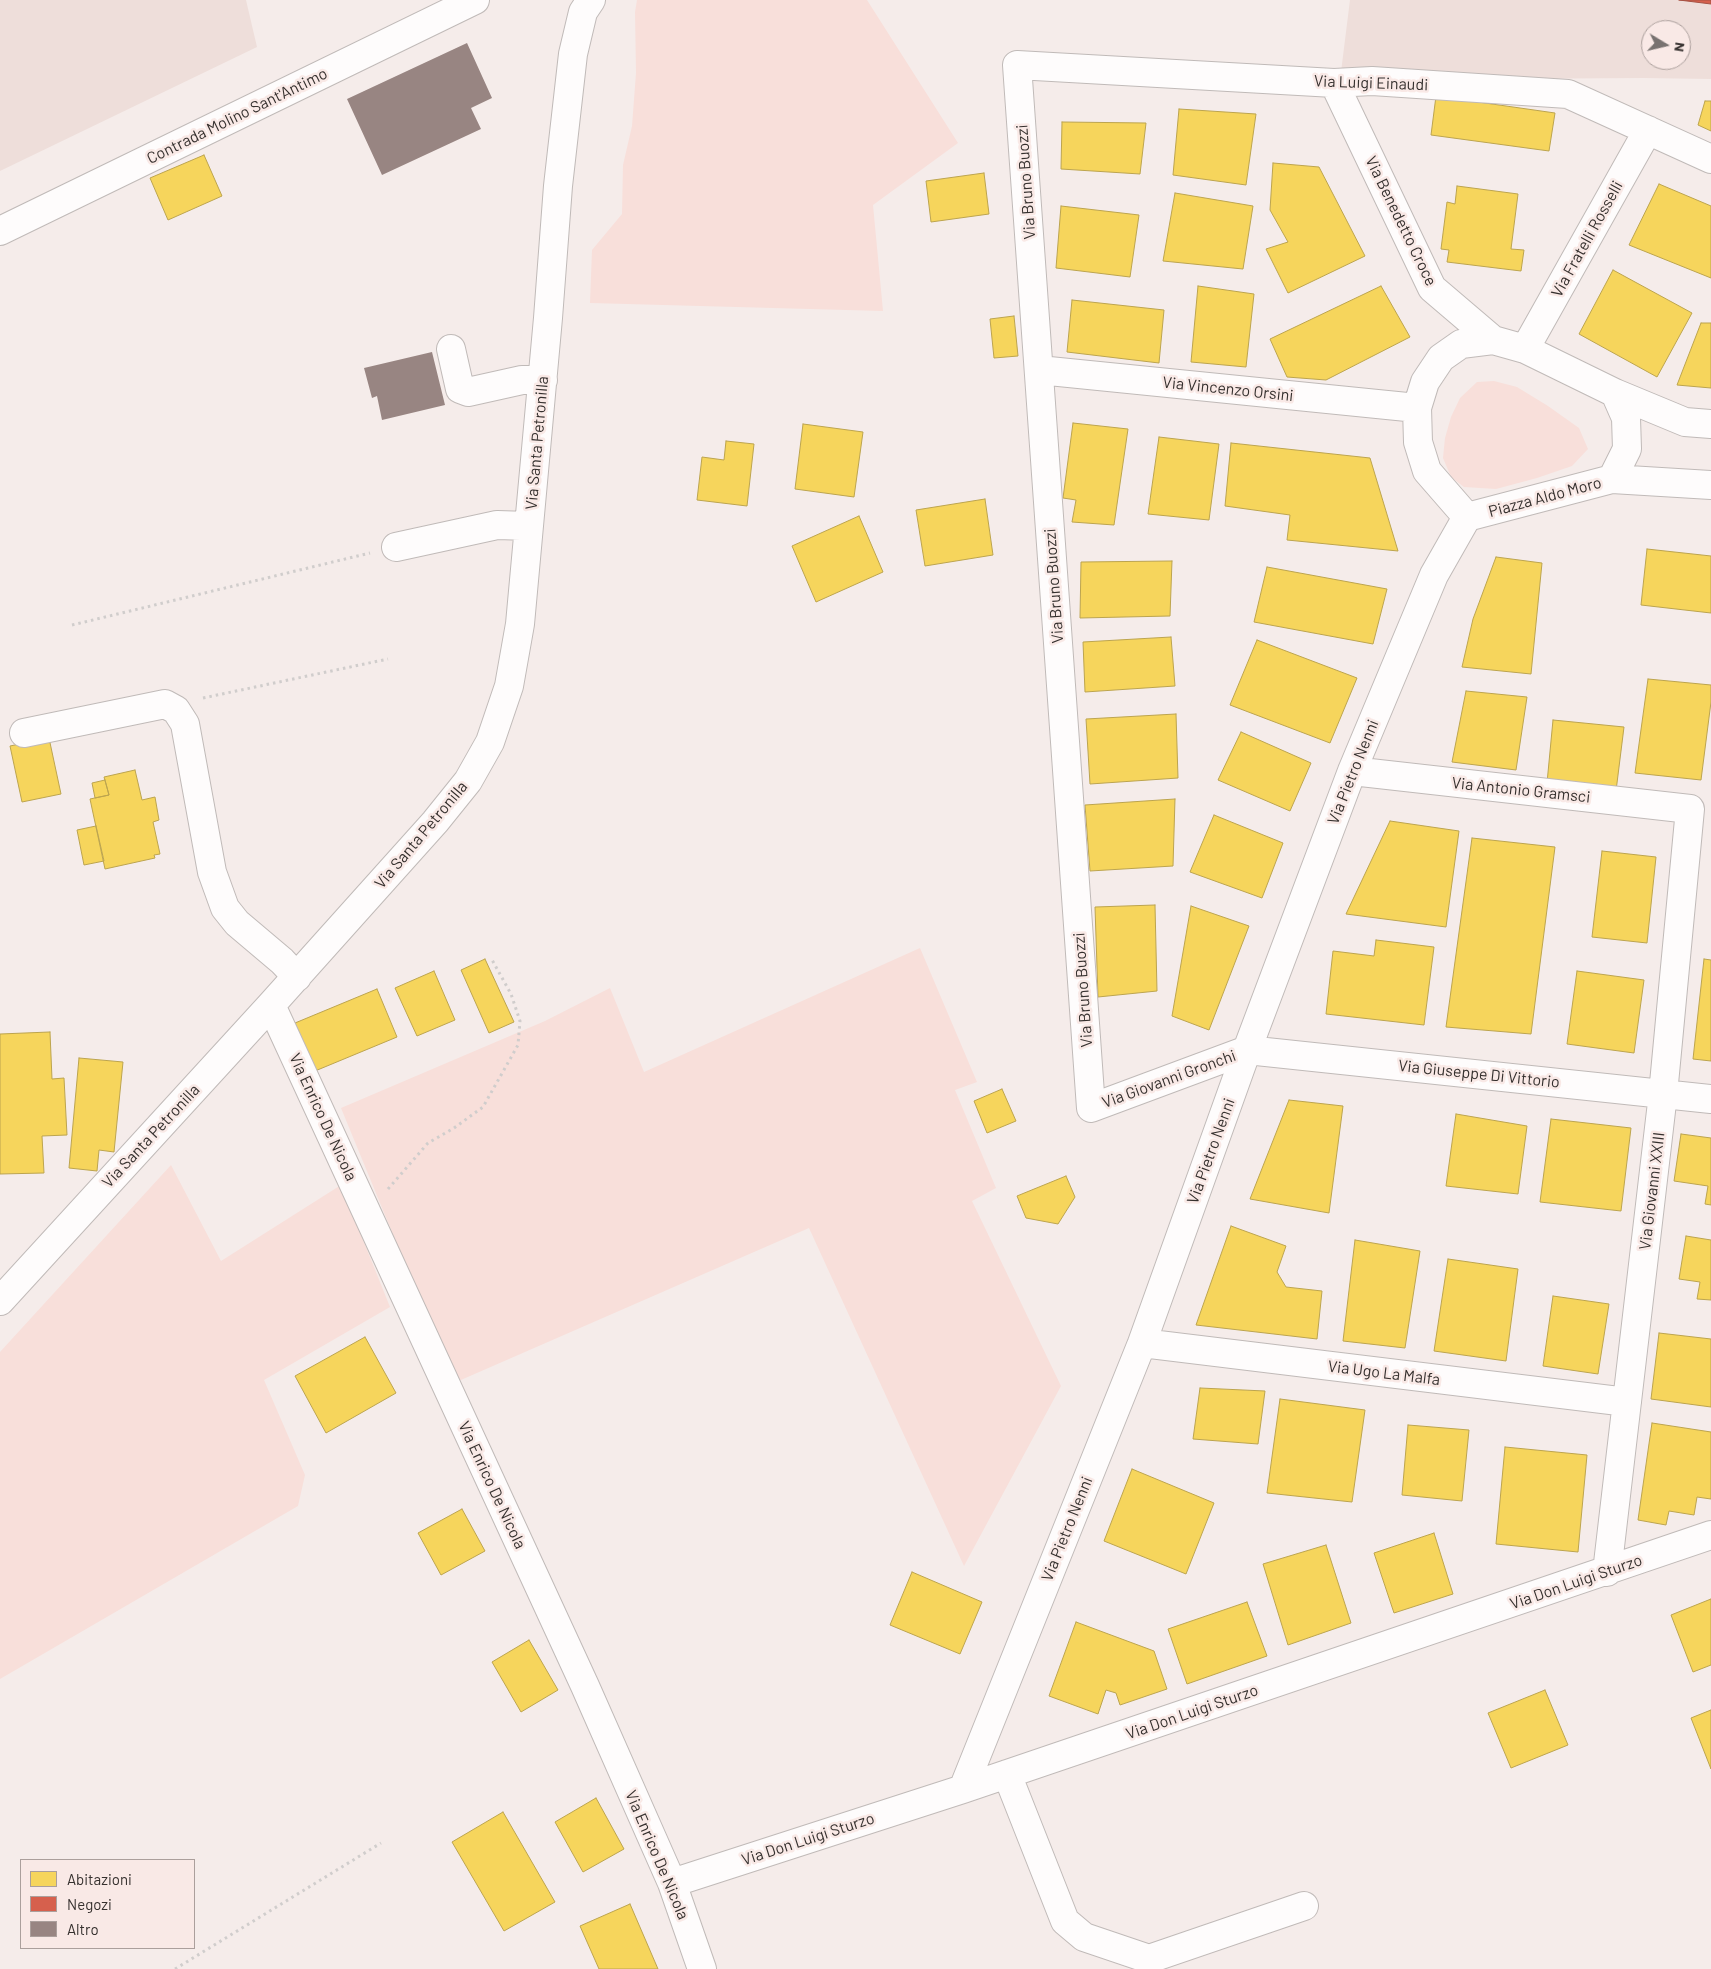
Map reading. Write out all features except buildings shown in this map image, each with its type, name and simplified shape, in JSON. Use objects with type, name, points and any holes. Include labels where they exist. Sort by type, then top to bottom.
[{"type":"street","name":"Contrada Molino Sant'Antimo","points":[[0,231],[475,0]]},
{"type":"street","name":"Via Santa Petronilla","points":[[0,1301],[297,977],[436,822],[468,781],[490,742],[510,686],[520,624],[558,186],[573,54],[583,12],[590,0]]},
{"type":"street","name":"Via Luigi Einaudi","points":[[1017,65],[1334,83],[1372,81],[1568,94],[1711,159]]},
{"type":"street","name":"Via Bruno Buozzi","points":[[1017,65],[1091,1108]]},
{"type":"street","name":"Via Benedetto Croce","points":[[1334,83],[1432,288],[1493,340]]},
{"type":"street","name":"Via Fratelli Rosselli","points":[[1525,349],[1648,130]]},
{"type":"street","name":"Piazza Aldo Moro","points":[[1493,340],[1525,349],[1615,393],[1626,418],[1627,449],[1612,479],[1467,517],[1427,471],[1418,442],[1417,408],[1425,382],[1441,358],[1461,344],[1493,340]]},
{"type":"street","points":[[451,349],[460,388],[468,392],[522,380],[542,380]]},
{"type":"street","name":"Via Vincenzo Orsini","points":[[1039,370],[1417,408]]},
{"type":"street","points":[[1615,393],[1685,422],[1711,424]]},
{"type":"street","points":[[1612,479],[1711,485]]},
{"type":"street","name":"Via Pietro Nenni","points":[[962,1789],[1142,1343],[1247,1050],[1352,771],[1434,575],[1467,517]]},
{"type":"street","points":[[396,547],[497,525],[529,526]]},
{"type":"street","points":[[24,733],[165,704],[176,710],[185,724],[212,872],[225,908],[237,923],[282,961],[297,977]]},
{"type":"street","name":"Via Antonio Gramsci","points":[[1352,771],[1690,809]]},
{"type":"street","name":"Via Giovanni XXIII","points":[[1606,1572],[1663,1094],[1690,809]]},
{"type":"street","name":"Via Enrico De Nicola","points":[[271,1005],[581,1678],[672,1883],[702,1969]]},
{"type":"street","name":"Via Giovanni Gronchi","points":[[1091,1108],[1247,1050]]},
{"type":"street","name":"Via Giuseppe Di Vittorio","points":[[1247,1050],[1711,1099]]},
{"type":"street","name":"Via Ugo La Malfa","points":[[1142,1343],[1627,1402]]},
{"type":"street","name":"Via Don Luigi Sturzo","points":[[672,1883],[1007,1774],[1711,1536]]},
{"type":"street","points":[[1007,1774],[1065,1921],[1084,1937],[1149,1959],[1304,1906]]},
{"type":"path","points":[[72,624],[396,547]]},
{"type":"path","points":[[176,710],[189,701],[388,659]]},
{"type":"path","points":[[372,1224],[385,1192],[428,1143],[454,1128],[483,1107],[518,1045],[520,1021],[511,994],[491,958]]},
{"type":"path","points":[[175,1969],[381,1843]]},
{"type":"shaded area","points":[[0,0],[246,0],[257,47],[0,171]]},
{"type":"shaded area","points":[[637,0],[867,0],[958,143],[873,205],[883,311],[590,303],[592,250],[622,214],[623,165],[632,126],[636,73],[635,12]]},
{"type":"shaded area","points":[[1350,0],[1711,0],[1711,79],[1340,80]]},
{"type":"shaded area","points":[[1494,381],[1517,387],[1579,428],[1588,449],[1572,466],[1537,478],[1496,489],[1464,487],[1451,477],[1443,458],[1445,438],[1451,417],[1460,398],[1477,382]]},
{"type":"shaded area","points":[[920,948],[977,1082],[955,1090],[996,1188],[972,1201],[1061,1386],[964,1566],[809,1228],[454,1383],[341,1108],[545,1021],[610,988],[644,1072]]},
{"type":"shaded area","points":[[171,1165],[221,1261],[341,1185],[390,1307],[264,1380],[305,1475],[298,1506],[0,1679],[0,1352]]}]
